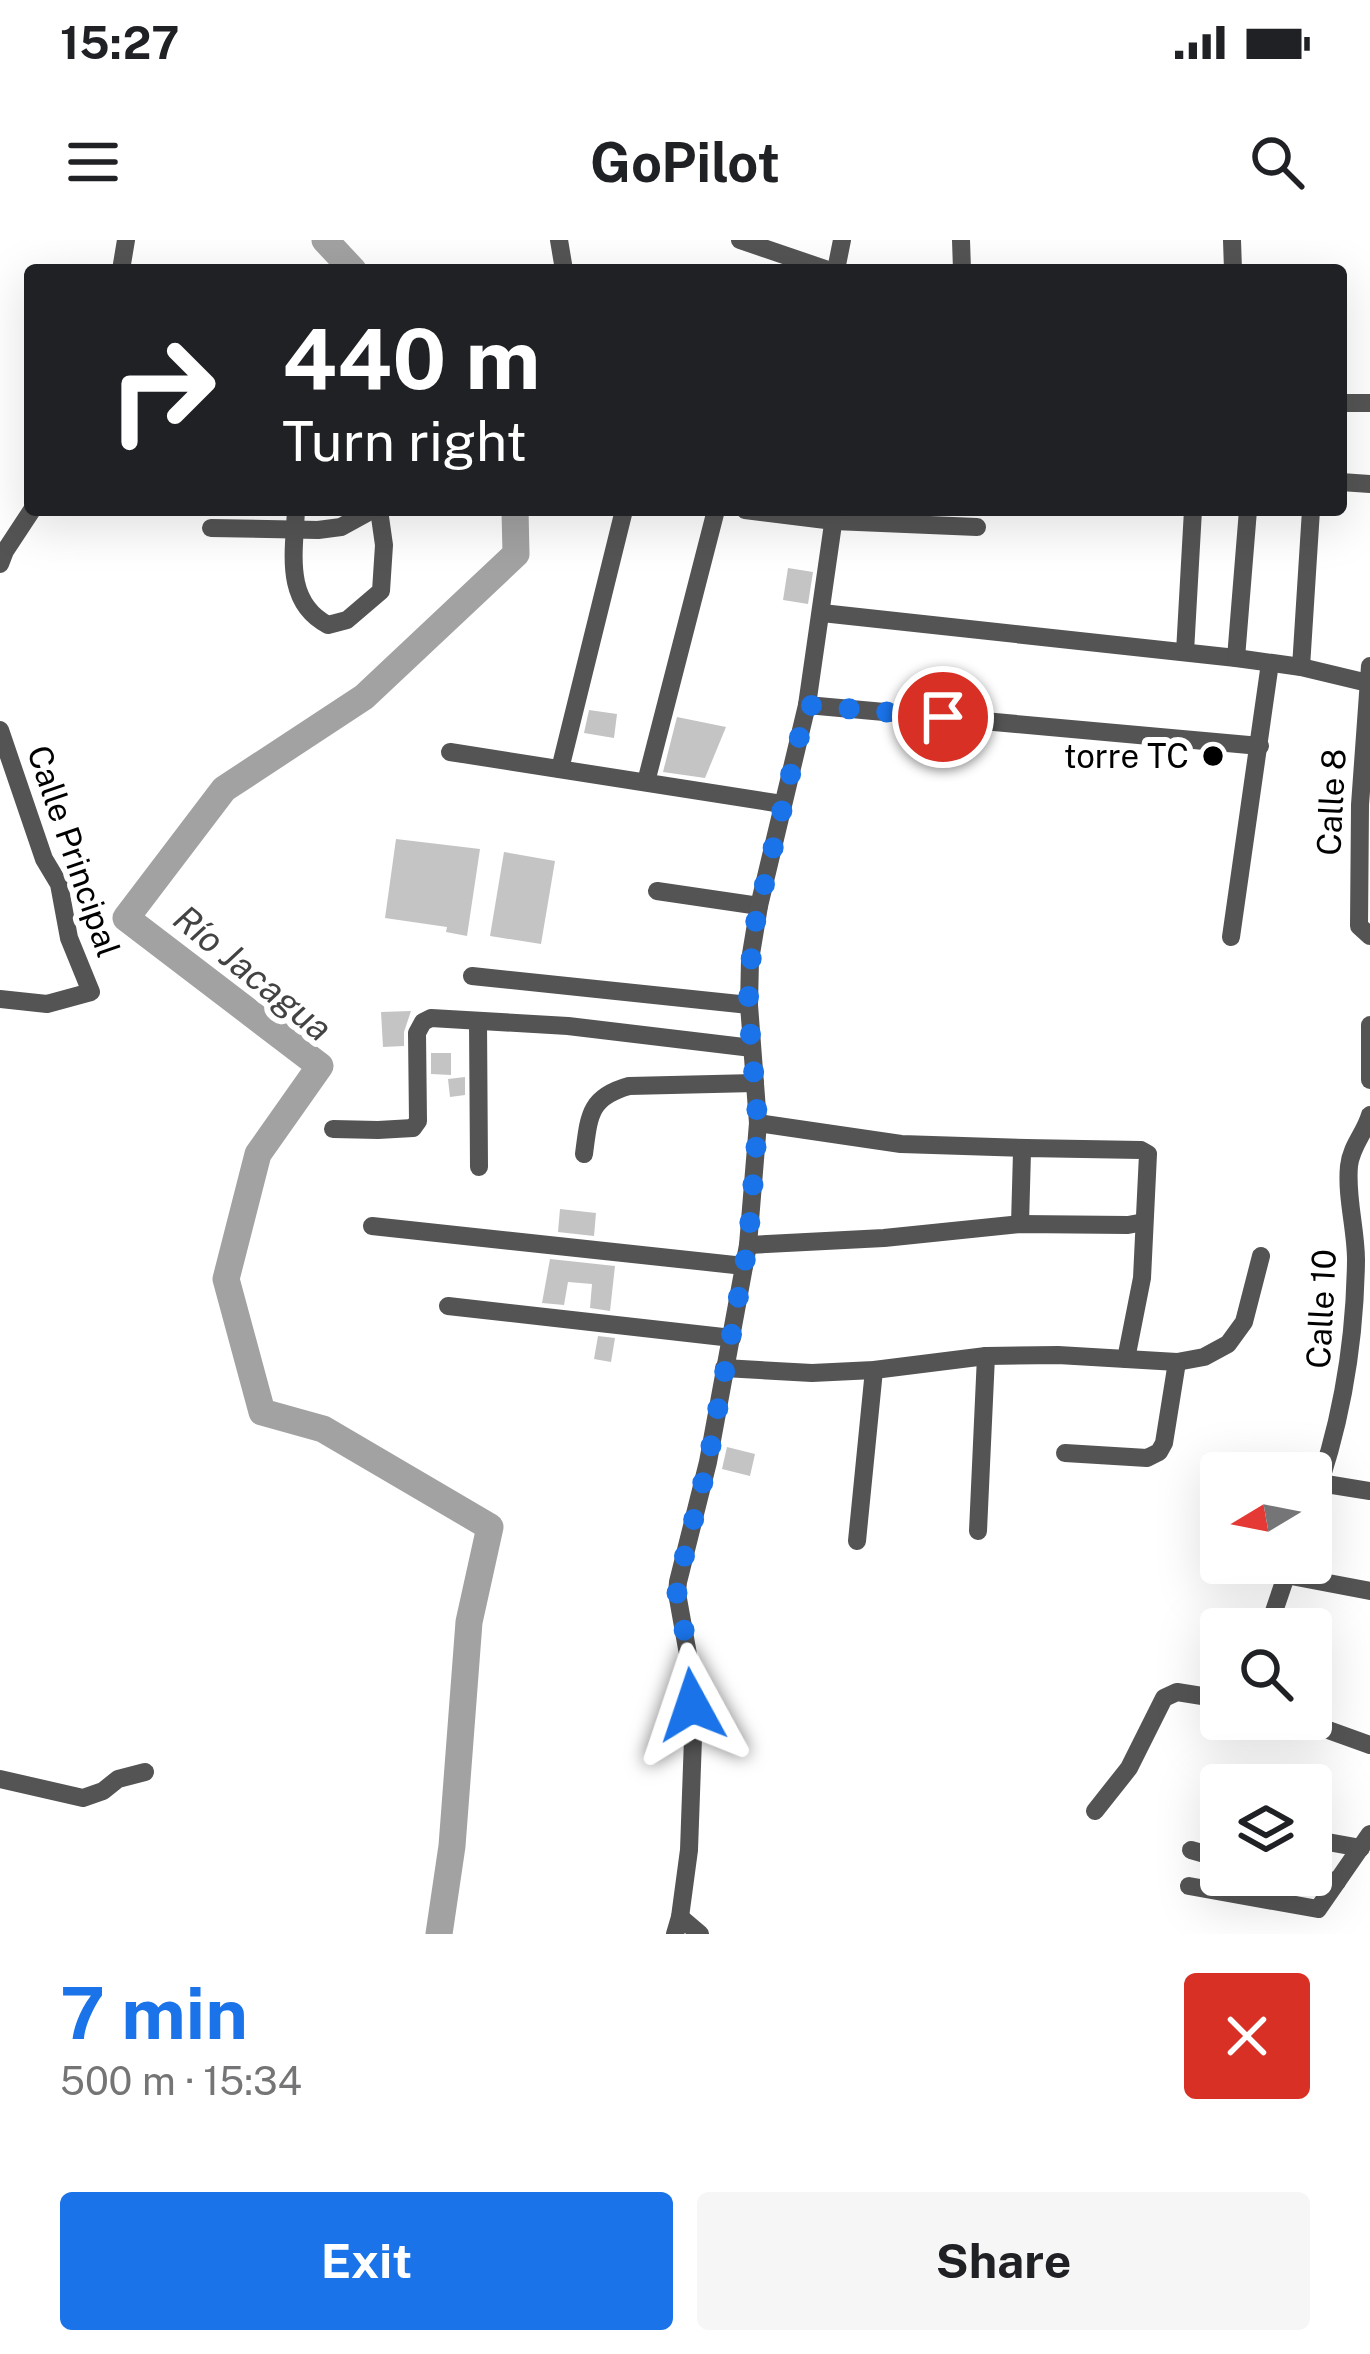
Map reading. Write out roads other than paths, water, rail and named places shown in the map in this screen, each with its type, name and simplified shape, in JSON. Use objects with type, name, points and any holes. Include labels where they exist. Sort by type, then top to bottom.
[{"type":"street","points":[[740,240],[814,264]]},
{"type":"street","points":[[0,564],[28,516]]},
{"type":"street","points":[[211,528],[296,520],[318,530],[341,527],[363,516]]},
{"type":"street","points":[[296,520],[296,590],[313,617],[328,625],[347,620],[381,592],[384,545],[377,516]]},
{"type":"street","points":[[560,769],[623,516]]},
{"type":"street","points":[[646,782],[714,516]]},
{"type":"street","points":[[700,1934],[678,1925],[689,1850],[693,1738],[692,1671],[678,1582],[708,1462],[748,1245],[758,1123],[748,1005],[750,960],[807,705],[835,516],[976,527]]},
{"type":"street","points":[[1185,652],[1193,516]]},
{"type":"street","points":[[1236,658],[1248,516]]},
{"type":"street","points":[[1301,667],[1311,516]]},
{"type":"street","points":[[822,613],[1369,674]]},
{"type":"street","points":[[1231,938],[1270,663]]},
{"type":"street","name":"Calle 8","points":[[1369,674],[1358,903],[1360,926],[1370,936]]},
{"type":"street","points":[[807,705],[1260,746]]},
{"type":"street","name":"Calle Principal","points":[[0,730],[44,859],[58,884],[69,938],[92,992],[47,1004],[0,999]]},
{"type":"street","points":[[451,752],[782,804]]},
{"type":"street","points":[[657,891],[759,906]]},
{"type":"street","points":[[472,976],[748,1005]]},
{"type":"street","points":[[333,1129],[413,1128],[418,1121],[419,1027],[431,1018],[568,1026],[752,1048]]},
{"type":"street","points":[[478,1022],[479,1166]]},
{"type":"street","points":[[1370,1025],[1370,1080]]},
{"type":"street","points":[[584,1154],[590,1117],[597,1102],[612,1091],[629,1086],[754,1083]]},
{"type":"street","name":"Calle 10","points":[[1328,1452],[1347,1384],[1356,1258],[1349,1166],[1370,1114]]},
{"type":"street","points":[[758,1123],[901,1144],[1145,1151],[1149,1157],[1140,1294],[1126,1359]]},
{"type":"street","points":[[1020,1224],[1022,1152],[1027,1148]]},
{"type":"street","points":[[748,1245],[1020,1224],[1144,1222]]},
{"type":"street","points":[[372,1226],[744,1266]]},
{"type":"street","points":[[724,1368],[812,1373],[986,1356],[1177,1362],[1204,1357],[1228,1344],[1244,1322],[1261,1256]]},
{"type":"street","points":[[448,1306],[732,1338]]},
{"type":"street","points":[[978,1531],[986,1356]]},
{"type":"street","points":[[1065,1453],[1147,1458],[1159,1452],[1177,1362]]},
{"type":"street","points":[[857,1541],[874,1370]]},
{"type":"street","points":[[1347,1384],[1370,1387]]},
{"type":"street","points":[[1332,1485],[1370,1491]]},
{"type":"street","points":[[1332,1581],[1370,1592]]},
{"type":"street","points":[[1096,1810],[1129,1768],[1164,1698],[1177,1692],[1200,1696]]},
{"type":"street","points":[[1332,1731],[1370,1745]]},
{"type":"street","points":[[0,1779],[83,1798],[118,1779],[145,1772]]},
{"type":"street","points":[[1332,1840],[1365,1841]]},
{"type":"street","points":[[1190,1886],[1318,1909],[1365,1841]]},
{"type":"street","points":[[1191,1850],[1200,1853]]},
{"type":"street","points":[[1332,1881],[1337,1882]]},
{"type":"waterway","name":"Río Jacagua","points":[[325,240],[347,264]]},
{"type":"waterway","name":"Río Jacagua","points":[[439,1934],[452,1846],[469,1622],[490,1527],[323,1429],[262,1412],[226,1279],[258,1154],[320,1066],[126,918],[224,789],[364,697],[516,554],[515,516]]},
{"type":"place","name":"torre TC","points":[[1213,756]]}]
